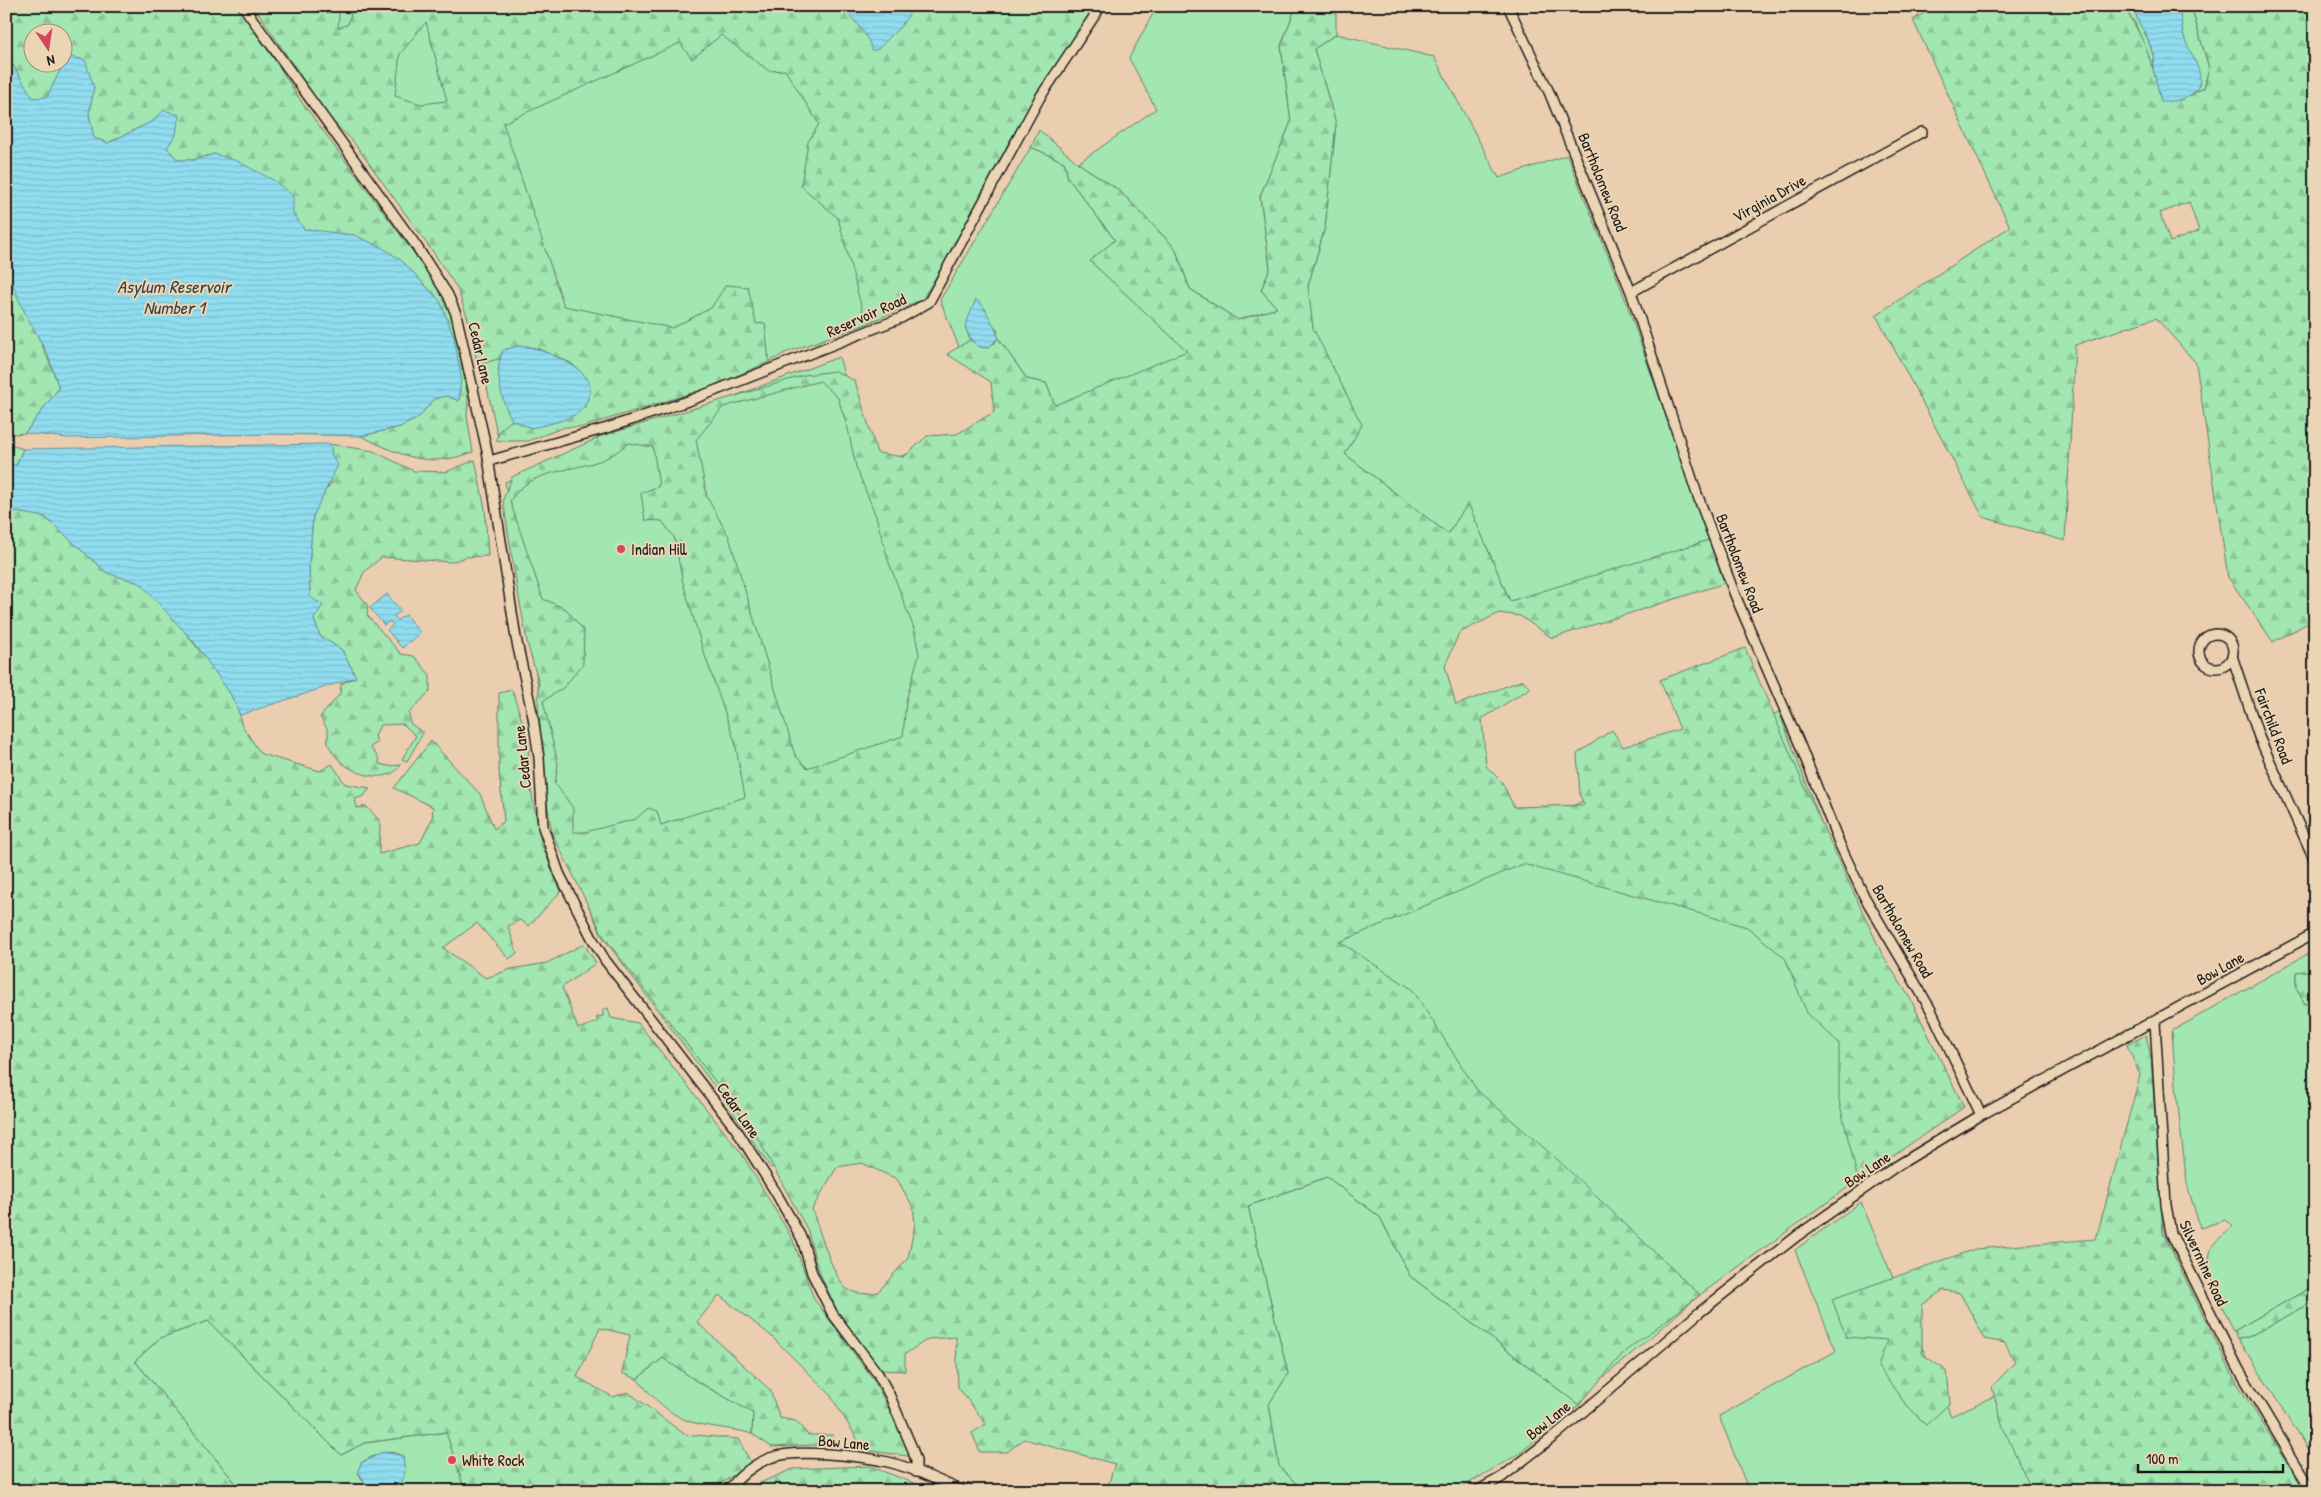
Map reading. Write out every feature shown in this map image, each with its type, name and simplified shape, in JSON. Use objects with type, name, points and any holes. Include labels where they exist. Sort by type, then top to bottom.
[{"type":"street","name":"Cedar Lane","points":[[243,6],[415,244],[448,295],[464,344],[489,461],[516,638],[533,716],[539,758],[543,827],[559,873],[605,960],[736,1129],[775,1191],[802,1239],[812,1273],[832,1313],[878,1374],[889,1394],[912,1448],[916,1461],[916,1472]]},
{"type":"street","name":"Reservoir Road","points":[[489,461],[607,428],[691,400],[902,318],[929,302],[1039,99],[1101,6]]},
{"type":"street","name":"Bartholomew Road","points":[[1508,6],[1550,92],[1631,292],[1696,491],[1735,595],[1800,745],[1840,845],[1864,896],[1931,1010],[1981,1115]]},
{"type":"street","name":"Virginia Drive","points":[[1631,292],[1922,132]]},
{"type":"street","name":"Fairchild Road","points":[[2232,656],[2260,737],[2315,861]]},
{"type":"street","name":"Bow Lane","points":[[1477,1491],[1502,1476],[1557,1434],[1700,1312],[1797,1236],[1894,1167],[1981,1115],[2155,1022],[2315,933]]},
{"type":"street","name":"Silvermine Road","points":[[2155,1022],[2166,1204],[2171,1233],[2238,1368],[2312,1491]]},
{"type":"street","name":"Bow Lane","points":[[728,1491],[741,1474],[771,1458],[810,1454],[848,1456],[880,1461],[916,1472],[963,1491]]},
{"type":"green space","points":[[6,6],[240,6],[303,104],[443,292],[454,324],[468,398],[467,416],[473,452],[457,457],[429,460],[403,454],[361,436],[400,427],[418,418],[434,399],[447,396],[459,401],[454,337],[440,301],[402,261],[328,233],[304,229],[293,214],[214,154],[194,160],[178,160],[166,148],[176,134],[178,115],[164,110],[153,121],[108,143],[94,138],[89,114],[94,87],[72,62],[72,22],[22,22],[22,72],[59,72],[47,98],[32,98],[6,54]]},
{"type":"green space","points":[[254,6],[340,6],[338,28],[348,24],[353,6],[1094,6],[923,299],[866,324],[838,218],[801,186],[808,142],[819,124],[785,70],[769,71],[721,35],[692,59],[680,43],[503,123],[564,306],[672,328],[711,308],[726,285],[748,287],[756,324],[765,323],[769,362],[708,388],[582,427],[565,427],[528,441],[496,441],[500,430],[512,420],[531,428],[579,412],[587,401],[589,382],[586,377],[571,363],[539,349],[526,346],[506,349],[499,359],[482,363],[477,362],[468,319],[457,288],[352,140],[327,116]],"holes":[[[426,22],[447,101],[421,104],[395,96],[400,54]]]},
{"type":"green space","points":[[259,6],[840,6],[866,324],[785,353],[769,362],[769,355],[579,420],[499,442],[463,278]]},
{"type":"green space","points":[[1157,6],[1296,6],[1281,46],[1291,122],[1260,196],[1270,268],[1261,290],[1277,308],[1238,320],[1190,289],[1175,248],[1120,191],[1078,163],[1156,109],[1129,58]]},
{"type":"green space","points":[[1296,6],[1336,6],[1336,34],[1314,49],[1336,124],[1325,227],[1308,286],[1313,328],[1362,425],[1345,454],[1448,534],[1468,503],[1510,601],[1709,540],[1725,583],[1552,638],[1520,616],[1499,613],[1459,633],[1445,666],[1456,705],[1523,680],[1530,688],[1482,719],[1486,766],[1502,782],[1514,807],[1584,805],[1580,795],[1577,754],[1612,730],[1623,747],[1680,729],[1660,680],[1745,648],[1803,783],[1883,956],[1910,998],[1964,1107],[1858,1180],[1839,1101],[1839,1043],[1807,1013],[1785,958],[1747,927],[1523,864],[1340,942],[1412,989],[1477,1090],[1559,1161],[1700,1295],[1624,1352],[1579,1405],[1410,1276],[1380,1217],[1327,1177],[1248,1206],[1288,1374],[1269,1404],[1279,1466],[1303,1491],[1106,1491],[1115,1464],[1024,1439],[1007,1452],[980,1452],[972,1433],[986,1424],[958,1387],[956,1337],[928,1339],[905,1354],[905,1371],[878,1370],[842,1322],[817,1267],[808,1231],[755,1133],[604,937],[552,833],[545,790],[538,705],[539,683],[528,646],[503,500],[512,477],[602,436],[805,375],[835,371],[855,381],[877,453],[904,457],[927,436],[957,434],[994,412],[991,382],[947,354],[970,340],[982,348],[995,343],[998,338],[1027,379],[1046,383],[1055,405],[1187,351],[1090,261],[1115,240],[1068,178],[1064,162],[1031,147],[1039,130],[1078,163],[1120,191],[1175,248],[1190,289],[1238,320],[1277,308],[1261,290],[1270,268],[1260,196],[1291,122],[1281,46]],"holes":[[[820,381],[838,398],[848,429],[856,467],[876,516],[888,560],[914,629],[919,654],[906,701],[903,736],[807,768],[795,755],[729,537],[707,497],[696,440],[723,407]],[[629,443],[653,447],[659,486],[641,493],[645,520],[662,521],[674,537],[683,583],[703,650],[735,742],[745,797],[661,825],[657,811],[648,808],[636,819],[585,832],[573,832],[573,808],[555,783],[558,764],[543,701],[563,688],[583,664],[584,631],[566,609],[543,599],[510,501],[518,491],[538,478],[587,465],[611,456]],[[862,1163],[897,1179],[913,1207],[915,1224],[908,1258],[878,1292],[858,1293],[847,1289],[842,1284],[827,1252],[812,1209],[837,1167]]]},
{"type":"green space","points":[[1935,6],[2122,6],[2130,17],[2147,51],[2161,100],[2181,100],[2204,88],[2209,68],[2191,6],[2315,6],[2315,279],[2310,329],[2315,345],[2315,619],[2273,642],[2228,577],[2196,363],[2156,318],[2075,345],[2065,541],[1983,517],[1876,315],[2010,227],[1913,20]],"holes":[[[2189,202],[2199,231],[2170,242],[2160,213]]]},
{"type":"green space","points":[[2122,6],[2133,6],[2150,44],[2153,68],[2135,23]]},
{"type":"green space","points":[[2178,6],[2191,6],[2209,68],[2204,88],[2197,92],[2199,85],[2198,71],[2186,44]]},
{"type":"green space","points":[[1336,34],[1434,57],[1499,178],[1567,155],[1622,290],[1709,540],[1522,603],[1510,601],[1468,504],[1448,534],[1345,454],[1317,409],[1491,843],[1779,712],[1835,859],[1858,1180],[1701,1294],[1604,1377],[1463,1121],[1011,1061],[771,1168],[724,1099],[602,936],[565,852],[505,482],[839,357],[871,466],[1055,405],[1046,383],[1027,379],[998,338],[997,329],[988,319],[985,308],[965,326],[970,340],[959,347],[940,300],[1031,147],[1064,162],[1068,178],[1115,240],[1090,261],[1187,350],[1312,327],[1308,286],[1325,227],[1336,124],[1314,49]]},
{"type":"green space","points":[[6,267],[59,388],[25,433],[15,434],[6,430]]},
{"type":"green space","points":[[2315,279],[2315,345],[2310,329]]},
{"type":"green space","points":[[6,443],[23,449],[16,466],[6,463]]},
{"type":"green space","points":[[329,444],[373,451],[414,471],[446,472],[475,460],[485,509],[488,556],[466,557],[451,562],[382,557],[364,572],[356,590],[368,606],[367,615],[401,654],[414,656],[430,675],[430,691],[409,713],[410,723],[423,733],[407,761],[402,759],[416,736],[403,724],[380,725],[375,736],[377,743],[370,747],[379,758],[379,764],[388,766],[401,765],[388,775],[371,776],[353,770],[339,760],[329,745],[328,731],[320,717],[340,694],[341,684],[356,677],[342,650],[320,636],[314,619],[310,597],[309,565],[313,516],[322,495],[332,482],[331,446]]},
{"type":"green space","points":[[6,510],[45,517],[107,573],[140,583],[165,607],[211,665],[231,695],[240,715],[241,724],[261,754],[320,771],[332,764],[345,784],[370,788],[364,796],[355,799],[357,808],[366,806],[380,821],[379,854],[420,843],[432,819],[433,807],[394,788],[431,741],[480,794],[494,829],[504,821],[499,771],[499,693],[512,690],[528,740],[531,790],[541,843],[561,891],[529,926],[520,920],[508,926],[517,953],[509,959],[477,923],[443,948],[486,978],[511,969],[547,963],[584,944],[596,963],[562,987],[578,1029],[597,1022],[597,1017],[603,1016],[603,1010],[608,1008],[611,1018],[638,1023],[742,1154],[793,1240],[814,1299],[873,1379],[915,1457],[864,1450],[829,1393],[769,1334],[719,1295],[697,1322],[770,1390],[780,1418],[796,1421],[808,1435],[833,1435],[835,1444],[772,1447],[752,1434],[753,1413],[695,1380],[663,1358],[637,1379],[622,1373],[630,1335],[600,1328],[577,1377],[613,1397],[628,1392],[684,1434],[738,1439],[751,1463],[716,1487],[715,1491],[465,1491],[446,1432],[364,1443],[341,1455],[208,1321],[160,1338],[135,1361],[242,1491],[6,1491]]},
{"type":"green space","points":[[2311,952],[2315,959],[2315,970],[2296,972],[2296,988],[2305,1004],[2315,1000],[2315,1285],[2234,1331],[2215,1288],[2209,1265],[2213,1245],[2233,1226],[2225,1220],[2200,1228],[2186,1176],[2172,1031]]},
{"type":"green space","points":[[2315,970],[2315,1000],[2305,1004],[2296,988],[2296,972]]},
{"type":"green space","points":[[2146,1035],[2151,1058],[2163,1233],[2234,1378],[2305,1491],[2032,1491],[2002,1425],[1992,1387],[2015,1362],[2005,1343],[1985,1339],[1960,1293],[1943,1290],[1922,1305],[1922,1354],[1947,1371],[1950,1403],[1926,1425],[1904,1402],[1878,1367],[1887,1340],[1846,1337],[1832,1299],[1975,1249],[2096,1239],[2140,1075],[2127,1045]]},
{"type":"green space","points":[[1327,1177],[1380,1217],[1410,1276],[1579,1405],[1520,1453],[1456,1491],[1303,1491],[1279,1466],[1269,1404],[1288,1374],[1248,1206]]},
{"type":"green space","points":[[1861,1202],[1951,1416],[2016,1386],[2061,1491],[1749,1491],[1719,1416],[1836,1351],[1795,1250]]},
{"type":"green space","points":[[2315,1285],[2315,1301],[2248,1337],[2238,1338],[2234,1331]]},
{"type":"green space","points":[[2315,1301],[2315,1461],[2238,1338],[2248,1337]]},
{"type":"green space","points":[[208,1321],[341,1455],[364,1443],[447,1432],[465,1491],[397,1491],[404,1476],[403,1457],[388,1452],[371,1457],[361,1463],[358,1473],[370,1491],[242,1491],[135,1361],[160,1338]]},
{"type":"green space","points":[[663,1358],[695,1380],[753,1413],[752,1434],[695,1423],[678,1416],[663,1406],[637,1379]]},
{"type":"green space","points":[[869,1466],[935,1491],[741,1491],[793,1469]]},
{"type":"water","points":[[840,6],[914,7],[901,26],[877,50],[872,50],[870,43],[855,21]]},
{"type":"water","points":[[2133,6],[2178,6],[2185,40],[2196,63],[2200,78],[2199,85],[2195,91],[2187,97],[2174,101],[2161,101],[2153,68],[2155,57],[2145,32],[2139,24]]},
{"type":"water","name":"Asylum Reservoir Number 1","points":[[6,54],[33,98],[47,97],[59,72],[72,72],[72,57],[85,60],[94,87],[89,114],[94,138],[108,143],[153,121],[164,110],[179,115],[176,134],[167,148],[178,160],[194,160],[214,154],[237,161],[275,181],[293,196],[293,214],[304,229],[354,235],[381,247],[402,261],[440,301],[454,337],[461,376],[459,401],[447,396],[434,399],[418,418],[400,427],[361,436],[272,434],[68,438],[25,433],[59,388],[48,355],[22,307],[6,267]]},
{"type":"water","points":[[976,299],[993,323],[998,338],[988,348],[983,348],[973,342],[965,326]]},
{"type":"water","points":[[517,346],[532,348],[557,357],[577,368],[582,373],[590,386],[590,393],[586,403],[579,412],[549,424],[531,428],[512,420],[502,395],[499,365],[500,357],[504,350]]},
{"type":"water","points":[[329,444],[332,456],[338,465],[313,516],[309,565],[310,597],[323,605],[314,619],[320,636],[342,650],[356,677],[240,715],[231,695],[194,642],[140,583],[107,573],[45,517],[6,510],[6,463],[16,466],[23,449]]},
{"type":"water","points":[[387,594],[401,611],[394,616],[397,620],[406,615],[420,633],[402,648],[387,630],[393,625],[390,621],[384,625],[370,608]]},
{"type":"water","points":[[383,1452],[403,1457],[405,1472],[397,1491],[370,1491],[358,1471],[361,1463]]},
{"type":"place","name":"Indian Hill","points":[[621,549]]},
{"type":"place","name":"White Rock","points":[[452,1460]]}]
